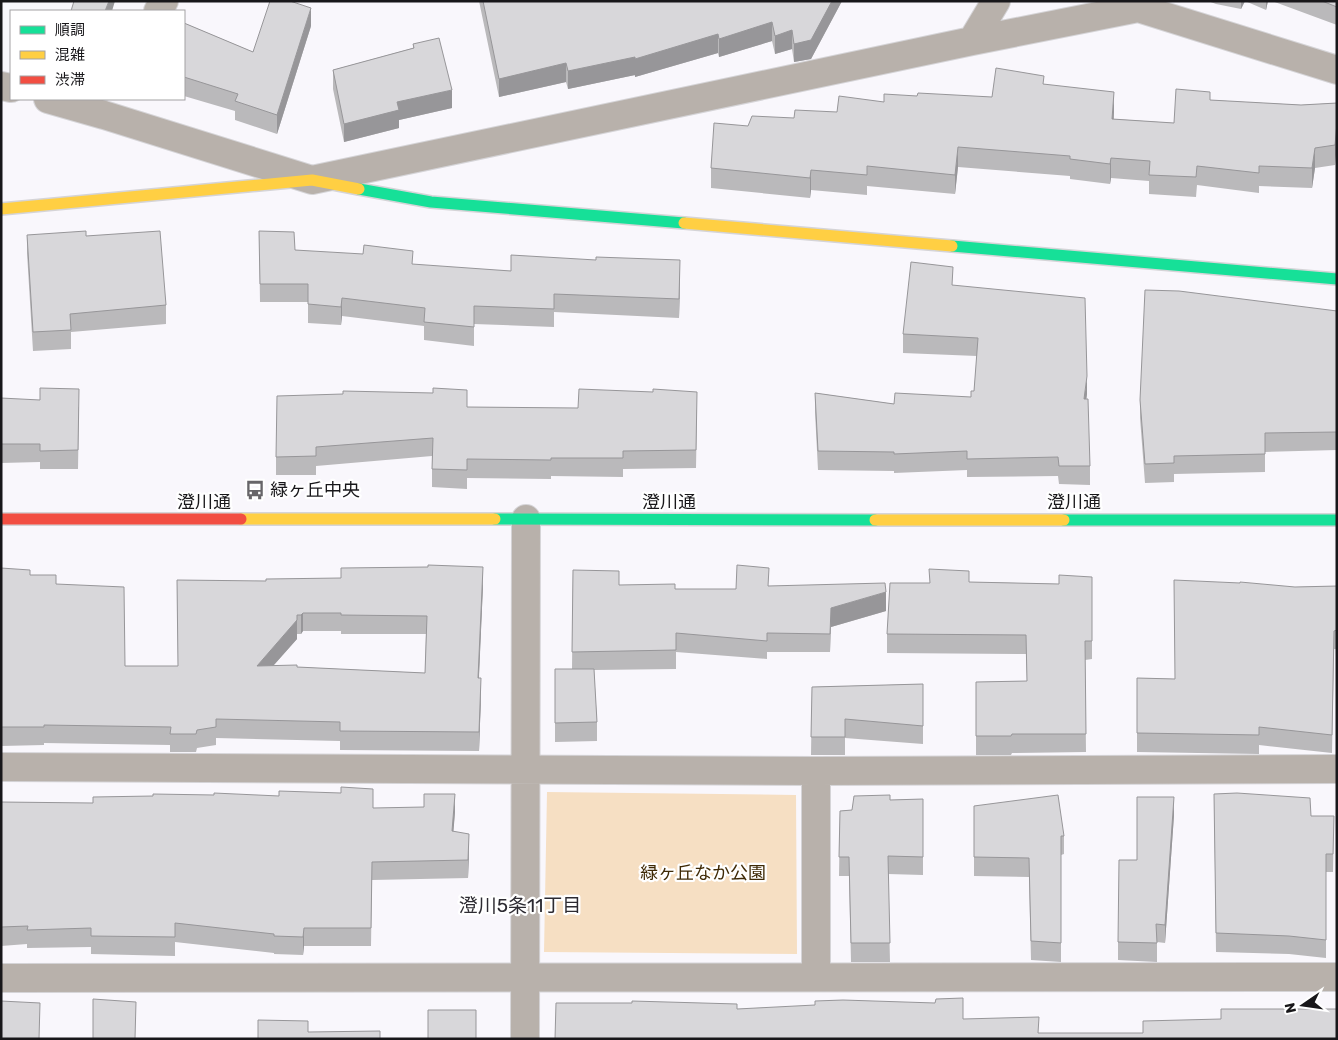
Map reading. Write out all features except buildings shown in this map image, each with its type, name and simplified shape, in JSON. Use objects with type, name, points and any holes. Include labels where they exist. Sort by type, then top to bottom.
[{"type":"street","points":[[972,41],[986,5]]},
{"type":"street","points":[[1,208],[312,180],[972,41],[1138,8],[1337,70]]},
{"type":"street","points":[[56,100],[108,107],[312,180],[431,202],[1337,279]]},
{"type":"street","name":"澄川通","points":[[1,519],[1337,520]]},
{"type":"street","points":[[525,1039],[526,519]]},
{"type":"street","points":[[1,768],[525,768],[816,771],[1337,769]]},
{"type":"street","points":[[816,771],[816,977]]},
{"type":"street","points":[[1,978],[1337,977]]},
{"type":"green space","name":"緑ヶ丘なか公園","points":[[547,792],[796,795],[797,954],[544,952]]},
{"type":"traffic: fast","points":[[359,189],[431,202],[684,223]]},
{"type":"traffic: fast","points":[[952,246],[1337,279]]},
{"type":"traffic: fast","points":[[495,519],[875,520]]},
{"type":"traffic: fast","points":[[1064,520],[1337,520]]},
{"type":"traffic: slow","points":[[1,209],[312,180],[359,189]]},
{"type":"traffic: slow","points":[[684,223],[952,246]]},
{"type":"traffic: slow","points":[[241,519],[495,519]]},
{"type":"traffic: slow","points":[[875,520],[1064,520]]},
{"type":"traffic: jam","points":[[1,519],[241,519]]},
{"type":"place","name":"緑ヶ丘中央","points":[[255,490]]},
{"type":"district","name":"澄川5条11丁目","points":[[520,905]]}]
